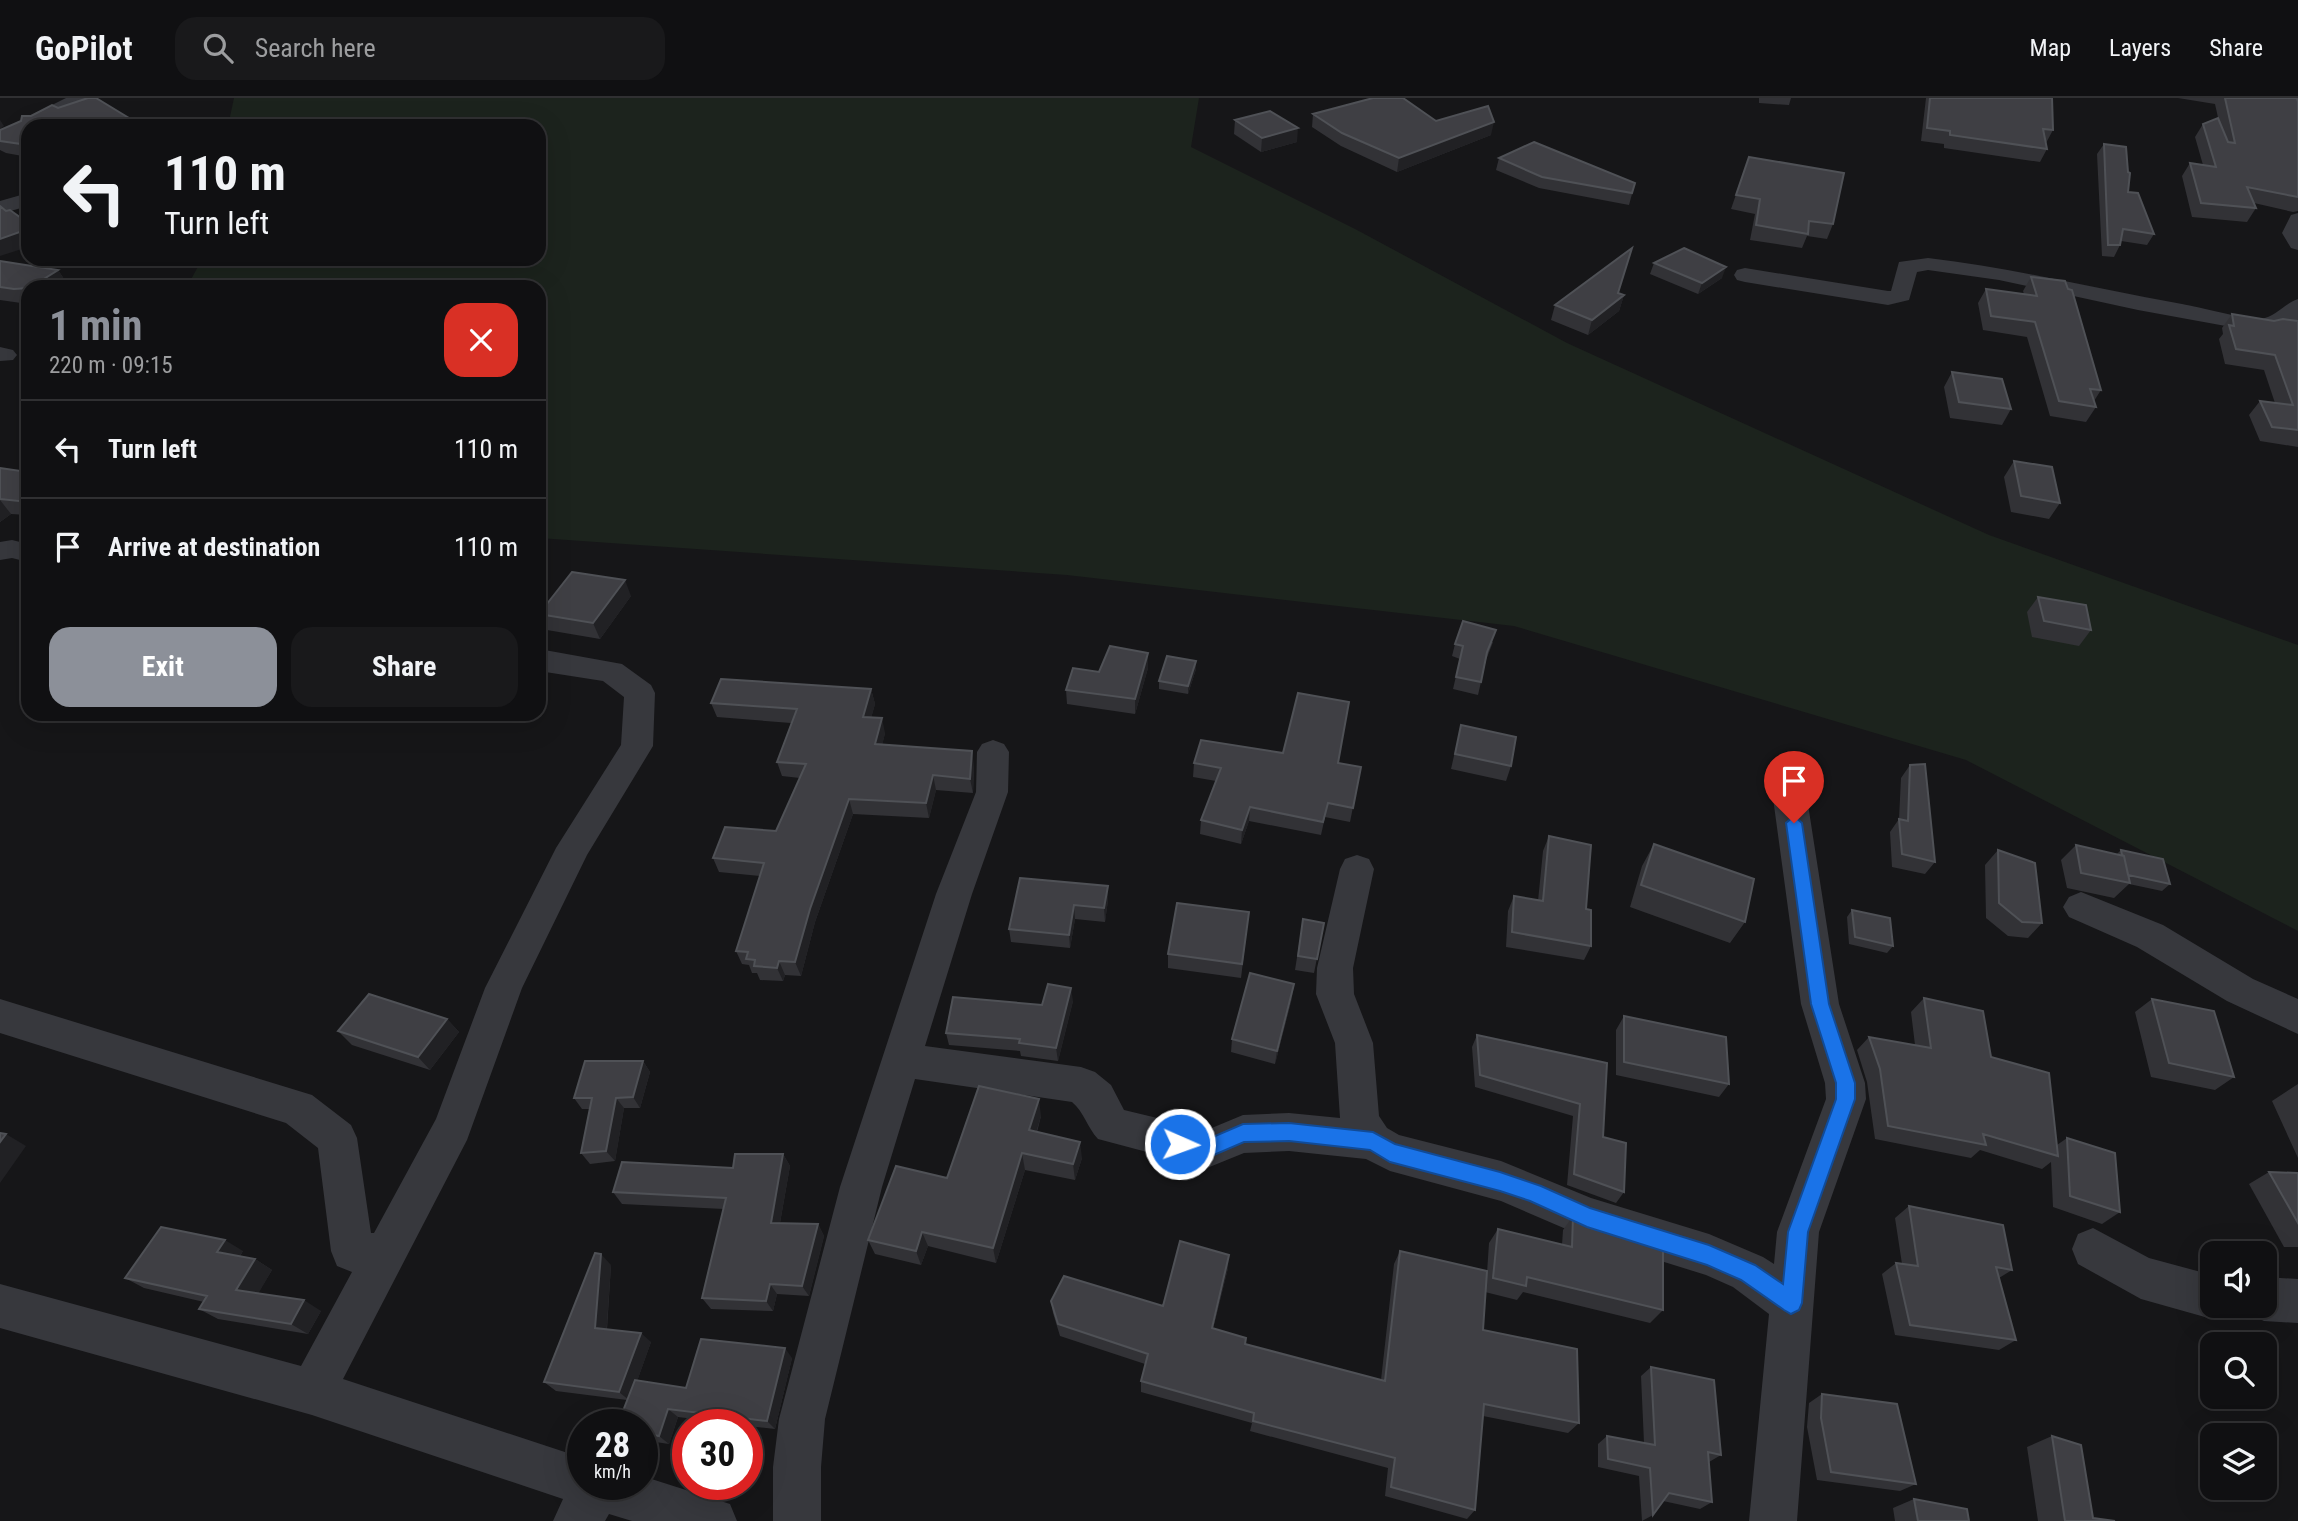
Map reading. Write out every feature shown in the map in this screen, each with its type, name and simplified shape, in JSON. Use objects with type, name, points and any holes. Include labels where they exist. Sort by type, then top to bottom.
[{"type":"street","points":[[38,119],[80,98]]},
{"type":"street","points":[[0,138],[21,128]]},
{"type":"street","points":[[0,208],[21,201]]},
{"type":"street","points":[[2298,219],[2292,233],[2298,244]]},
{"type":"street","points":[[1745,275],[1888,298],[1901,295],[1907,267],[1928,264],[1999,273],[2263,326],[2292,314],[2298,306]]},
{"type":"street","points":[[0,551],[12,549],[21,551]]},
{"type":"street","points":[[312,1392],[453,1127],[504,988],[573,848],[637,746],[640,693],[611,672],[546,661]]},
{"type":"street","points":[[797,1521],[802,1419],[861,1187],[954,894],[984,821],[992,792],[993,752]]},
{"type":"street","points":[[1773,1521],[1798,1232],[1846,1099],[1845,1083],[1820,1004],[1790,798]]},
{"type":"street","points":[[1357,869],[1335,968],[1335,994],[1354,1043],[1360,1122],[1373,1141],[1390,1152],[1500,1181],[1534,1192],[1587,1217],[1709,1255],[1748,1272],[1791,1303]]},
{"type":"street","points":[[2081,907],[2150,936],[2240,990],[2298,1017]]},
{"type":"street","points":[[0,1016],[298,1108],[337,1138],[352,1251],[383,1256]]},
{"type":"street","points":[[903,1060],[1081,1084],[1097,1098],[1104,1117],[1112,1126],[1207,1149],[1243,1133],[1289,1132],[1373,1141]]},
{"type":"street","points":[[2093,1249],[2141,1277],[2200,1294]]},
{"type":"street","points":[[2277,1300],[2298,1301]]},
{"type":"street","points":[[0,1307],[312,1392],[567,1487]]},
{"type":"street","points":[[614,1500],[713,1521]]},
{"type":"shaded area","points":[[234,98],[1199,98],[1191,147],[1357,230],[1567,343],[1989,535],[2298,645],[2298,931],[1966,760],[1514,626],[1067,575],[546,538],[546,280],[191,280],[198,266],[546,266],[546,119],[230,119]]},
{"type":"building","points":[[96,98],[130,119],[21,119],[22,116],[31,116],[52,105],[58,108]]},
{"type":"building","points":[[1373,98],[1403,98],[1436,121],[1488,106],[1494,122],[1399,158],[1342,133],[1313,114]]},
{"type":"building","points":[[1930,98],[2052,98],[2053,130],[2043,129],[2047,149],[1950,135],[1950,131],[1927,128]]},
{"type":"building","points":[[2225,98],[2297,98],[2298,197],[2247,187],[2256,208],[2201,203],[2190,163],[2216,167],[2203,124],[2218,118],[2228,142],[2235,143]]},
{"type":"building","points":[[1270,111],[1298,128],[1262,138],[1235,120]]},
{"type":"building","points":[[21,121],[21,144],[0,141],[0,130]]},
{"type":"building","points":[[1534,142],[1635,183],[1632,193],[1542,177],[1499,158]]},
{"type":"building","points":[[2104,144],[2126,147],[2130,173],[2128,192],[2138,193],[2154,234],[2123,229],[2120,245],[2108,245]]},
{"type":"building","points":[[1749,157],[1844,173],[1833,224],[1809,221],[1808,234],[1756,225],[1760,199],[1736,195]]},
{"type":"building","points":[[0,206],[21,218],[21,232],[0,239]]},
{"type":"building","points":[[1632,248],[1618,293],[1624,295],[1592,320],[1555,305]]},
{"type":"building","points":[[1684,248],[1726,267],[1702,283],[1654,263]]},
{"type":"building","points":[[0,261],[58,270],[42,280],[21,280],[21,288],[0,287]]},
{"type":"building","points":[[2031,277],[2065,281],[2068,289],[2072,290],[2101,390],[2090,389],[2096,407],[2059,401],[2035,322],[1991,316],[1986,289],[2037,296]]},
{"type":"building","points":[[2232,314],[2274,321],[2298,321],[2298,430],[2272,427],[2260,401],[2293,405],[2275,355],[2236,349],[2229,325],[2234,326]]},
{"type":"building","points":[[1952,372],[2002,379],[2011,409],[1959,402]]},
{"type":"building","points":[[2014,461],[2052,467],[2060,503],[2021,496]]},
{"type":"building","points":[[0,468],[21,471],[21,501],[0,499]]},
{"type":"building","points":[[572,572],[625,580],[593,623],[546,615],[546,605]]},
{"type":"building","points":[[2038,597],[2086,605],[2091,630],[2044,621]]},
{"type":"building","points":[[1463,621],[1496,630],[1487,652],[1481,682],[1456,677],[1463,646],[1455,644]]},
{"type":"building","points":[[1110,646],[1148,653],[1135,699],[1066,690],[1073,668],[1099,672]]},
{"type":"building","points":[[1167,656],[1196,661],[1188,686],[1159,681]]},
{"type":"building","points":[[721,679],[871,689],[863,717],[882,718],[875,744],[972,751],[970,779],[933,775],[926,803],[849,799],[810,909],[795,962],[779,961],[777,968],[754,966],[755,960],[746,959],[748,952],[736,951],[764,863],[713,858],[725,827],[776,831],[806,764],[777,762],[797,709],[711,703]]},
{"type":"building","points":[[1298,693],[1349,702],[1338,763],[1361,767],[1353,808],[1328,803],[1323,822],[1250,807],[1242,830],[1201,820],[1221,768],[1194,763],[1201,740],[1283,753]]},
{"type":"building","points":[[1461,725],[1516,737],[1511,766],[1455,754]]},
{"type":"building","points":[[1925,764],[1935,862],[1902,854],[1899,819],[1908,821],[1910,765]]},
{"type":"building","points":[[1549,836],[1591,845],[1586,909],[1591,910],[1591,946],[1512,932],[1514,896],[1543,901]]},
{"type":"building","points":[[1654,844],[1754,879],[1745,922],[1641,885]]},
{"type":"building","points":[[2076,845],[2124,856],[2130,883],[2081,873]]},
{"type":"building","points":[[1998,850],[2035,863],[2042,923],[2022,922],[1999,903]]},
{"type":"building","points":[[2121,850],[2163,859],[2170,884],[2128,875]]},
{"type":"building","points":[[1020,878],[1108,886],[1104,908],[1074,905],[1069,935],[1009,929]]},
{"type":"building","points":[[1177,903],[1249,912],[1242,964],[1168,954]]},
{"type":"building","points":[[1852,910],[1890,918],[1893,946],[1855,937]]},
{"type":"building","points":[[1303,919],[1324,923],[1317,959],[1298,956]]},
{"type":"building","points":[[1250,973],[1294,984],[1277,1051],[1232,1039]]},
{"type":"building","points":[[1048,984],[1071,988],[1056,1048],[1019,1043],[1020,1039],[946,1033],[953,997],[1042,1005]]},
{"type":"building","points":[[369,994],[447,1019],[418,1057],[338,1031]]},
{"type":"building","points":[[1924,998],[1983,1011],[1991,1057],[2049,1073],[2058,1156],[1983,1134],[1986,1145],[1888,1126],[1880,1069],[1869,1037],[1931,1048]]},
{"type":"building","points":[[2152,999],[2214,1011],[2234,1077],[2169,1063]]},
{"type":"building","points":[[1624,1016],[1726,1037],[1729,1084],[1624,1062]]},
{"type":"building","points":[[1477,1035],[1607,1063],[1603,1137],[1626,1143],[1624,1192],[1574,1174],[1580,1104],[1480,1075]]},
{"type":"building","points":[[585,1061],[643,1061],[633,1097],[616,1098],[606,1151],[581,1153],[592,1098],[574,1098]]},
{"type":"building","points":[[979,1086],[1039,1099],[1029,1130],[1080,1142],[1073,1164],[1022,1153],[993,1248],[922,1232],[916,1251],[868,1240],[896,1166],[947,1178]]},
{"type":"building","points":[[2067,1138],[2115,1153],[2120,1212],[2070,1196]]},
{"type":"building","points":[[735,1154],[783,1154],[771,1223],[818,1224],[802,1286],[770,1284],[766,1301],[702,1298],[726,1198],[613,1192],[622,1162],[733,1168]]},
{"type":"building","points":[[2269,1172],[2298,1173],[2298,1223]]},
{"type":"building","points":[[1909,1206],[2003,1225],[2012,1270],[1996,1267],[2016,1340],[1910,1325],[1896,1263],[1918,1266]]},
{"type":"building","points":[[1573,1216],[1663,1246],[1663,1310],[1527,1277],[1526,1286],[1493,1278],[1498,1229],[1572,1247]]},
{"type":"building","points":[[161,1227],[225,1240],[217,1252],[255,1259],[236,1290],[304,1300],[291,1324],[199,1309],[207,1296],[125,1278]]},
{"type":"building","points":[[1180,1241],[1229,1255],[1212,1328],[1246,1338],[1245,1344],[1385,1381],[1400,1251],[1487,1271],[1483,1330],[1577,1349],[1579,1423],[1484,1404],[1475,1510],[1391,1487],[1395,1458],[1253,1421],[1254,1413],[1141,1381],[1148,1354],[1058,1324],[1051,1301],[1064,1276],[1163,1306]]},
{"type":"building","points":[[595,1253],[601,1254],[595,1328],[641,1333],[619,1392],[544,1382]]},
{"type":"building","points":[[701,1339],[785,1348],[767,1421],[763,1421],[763,1409],[668,1409],[659,1436],[658,1409],[624,1409],[635,1380],[686,1388]]},
{"type":"building","points":[[1651,1367],[1714,1380],[1721,1455],[1708,1452],[1712,1502],[1669,1493],[1653,1515],[1650,1468],[1608,1459],[1607,1436],[1655,1445]]},
{"type":"building","points":[[1822,1394],[1897,1404],[1916,1484],[1831,1472],[1821,1418]]},
{"type":"building","points":[[2052,1436],[2081,1445],[2093,1518],[2115,1521],[2065,1521]]},
{"type":"building","points":[[1914,1499],[1967,1509],[1969,1521],[1918,1521]]},
{"type":"route","points":[[1180,1144],[1207,1149],[1243,1133],[1289,1132],[1373,1141],[1390,1152],[1500,1181],[1534,1192],[1587,1217],[1709,1255],[1748,1272],[1791,1303],[1798,1232],[1815,1178],[1846,1099],[1845,1083],[1820,1004],[1794,823]]}]
